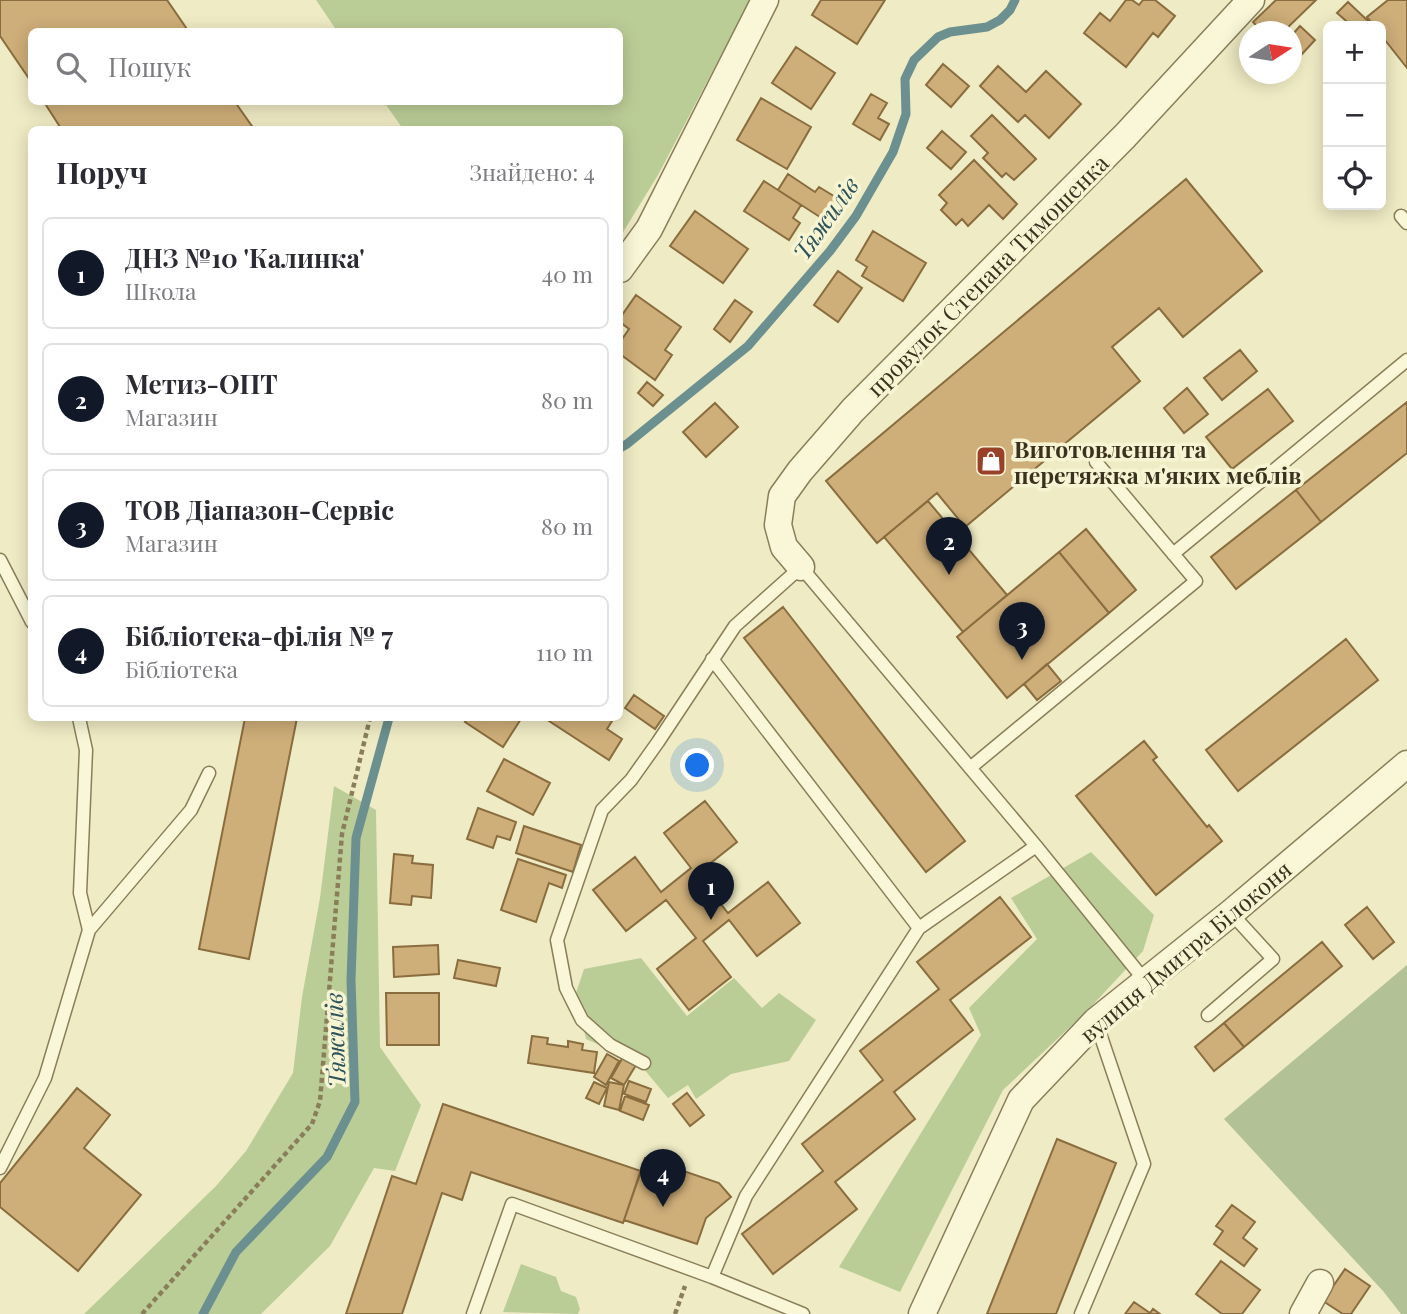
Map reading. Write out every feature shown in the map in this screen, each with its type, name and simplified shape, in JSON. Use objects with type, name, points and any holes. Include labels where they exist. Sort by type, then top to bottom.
[{"type":"street","points":[[623,265],[649,229],[765,0]]},
{"type":"street","name":"провулок Степана Тимошенка","points":[[801,567],[784,547],[778,525],[782,496],[800,471],[853,410],[1125,136],[1251,0]]},
{"type":"street","name":"вулиця Дмитра Білоконя","points":[[922,1314],[1021,1100],[1096,1021],[1231,913],[1407,764]]},
{"type":"street","points":[[1303,1314],[1320,1283]]},
{"type":"lane","points":[[1173,554],[1407,359]]},
{"type":"lane","points":[[970,768],[1196,581],[1096,462]]},
{"type":"lane","points":[[0,560],[28,614]]},
{"type":"lane","points":[[645,1063],[610,1045],[582,1020],[566,988],[557,940],[602,810],[631,780],[659,742],[735,626],[801,567],[1036,846],[1146,982]]},
{"type":"lane","points":[[712,659],[919,928]]},
{"type":"lane","points":[[80,721],[86,750],[80,893],[89,930]]},
{"type":"lane","points":[[0,1168],[45,1078],[89,930],[191,810],[209,773]]},
{"type":"lane","points":[[712,1277],[746,1196],[919,928],[1036,846]]},
{"type":"lane","points":[[1208,1015],[1273,959],[1231,913]]},
{"type":"lane","points":[[1081,1314],[1144,1164],[1096,1021]]},
{"type":"lane","points":[[473,1314],[512,1205],[692,1269],[803,1314]]},
{"type":"path","points":[[142,1314],[312,1124],[320,1101],[342,834],[369,721]]},
{"type":"path","points":[[675,1314],[692,1269]]},
{"type":"green space","points":[[316,0],[750,0],[658,175],[623,232],[623,126],[401,126],[386,105],[623,105],[623,28],[335,28]]},
{"type":"green space","points":[[334,786],[376,810],[380,1047],[421,1105],[395,1171],[374,1168],[330,1246],[261,1314],[84,1314],[216,1186],[246,1151],[293,1073]]},
{"type":"green space","points":[[1091,852],[1154,915],[1143,951],[1087,1011],[1003,1090],[900,1292],[839,1267],[981,1035],[969,1008],[1037,939],[1011,898]]},
{"type":"green space","points":[[641,958],[687,1016],[734,978],[762,1008],[779,993],[816,1020],[789,1061],[731,1074],[696,1099],[688,1085],[668,1098],[638,1062],[586,1039],[576,993],[584,969]]},
{"type":"green space","points":[[1407,965],[1407,1314],[1401,1314],[1383,1291],[1224,1119]]},
{"type":"green space","points":[[521,1264],[556,1277],[561,1291],[576,1297],[580,1309],[578,1314],[503,1312]]},
{"type":"building","points":[[0,0],[167,0],[186,28],[28,28],[28,77],[0,36]]},
{"type":"building","points":[[821,0],[885,0],[857,44],[812,15]]},
{"type":"building","points":[[1126,0],[1132,0],[1139,5],[1143,0],[1155,0],[1175,16],[1158,37],[1153,33],[1126,67],[1084,33],[1100,13],[1110,21]]},
{"type":"building","points":[[1276,0],[1316,0],[1294,21],[1254,21]]},
{"type":"building","points":[[1388,0],[1407,0],[1407,68],[1386,41],[1386,21],[1370,21],[1367,17]]},
{"type":"building","points":[[1348,2],[1368,21],[1346,21],[1337,13]]},
{"type":"building","points":[[1302,28],[1315,40],[1302,54]]},
{"type":"building","points":[[796,47],[835,73],[811,109],[772,83]]},
{"type":"building","points":[[943,64],[969,86],[951,107],[926,85]]},
{"type":"building","points":[[998,66],[1026,92],[1046,71],[1081,104],[1049,138],[1025,115],[1018,122],[980,86]]},
{"type":"building","points":[[871,94],[887,103],[878,118],[889,124],[880,140],[853,124]]},
{"type":"building","points":[[761,98],[811,127],[787,169],[737,140]]},
{"type":"building","points":[[46,105],[237,105],[252,126],[59,126]]},
{"type":"building","points":[[992,115],[1036,159],[1014,180],[1006,173],[1002,177],[983,158],[988,153],[971,136]]},
{"type":"building","points":[[942,131],[966,152],[951,169],[927,148]]},
{"type":"building","points":[[974,160],[1017,204],[1003,219],[989,205],[968,226],[962,219],[956,225],[941,210],[947,203],[939,195]]},
{"type":"building","points":[[788,174],[815,192],[819,187],[837,198],[823,219],[778,190]]},
{"type":"building","points":[[1186,179],[1262,271],[1183,337],[1159,308],[1112,347],[1140,381],[965,527],[937,493],[877,543],[826,481]]},
{"type":"building","points":[[764,181],[801,205],[793,218],[800,223],[789,240],[744,211]]},
{"type":"building","points":[[695,211],[748,249],[723,283],[670,246]]},
{"type":"building","points":[[873,231],[926,263],[903,301],[862,276],[867,267],[856,260]]},
{"type":"building","points":[[838,271],[862,288],[838,322],[814,305]]},
{"type":"building","points":[[636,295],[681,327],[665,350],[672,355],[655,380],[623,356],[623,338],[629,329],[623,324],[623,314]]},
{"type":"building","points":[[735,300],[752,312],[730,342],[714,329]]},
{"type":"building","points":[[1240,350],[1257,371],[1222,400],[1204,378]]},
{"type":"building","points":[[647,382],[663,395],[653,406],[638,393]]},
{"type":"building","points":[[1187,388],[1208,414],[1184,433],[1164,408]]},
{"type":"building","points":[[1268,389],[1293,421],[1232,469],[1206,437]]},
{"type":"building","points":[[1407,402],[1407,453],[1321,522],[1296,490]]},
{"type":"building","points":[[715,403],[738,427],[706,457],[683,432]]},
{"type":"building","points":[[1296,490],[1321,522],[1236,589],[1211,557]]},
{"type":"building","points":[[928,501],[1007,595],[963,632],[884,537]]},
{"type":"building","points":[[1086,529],[1136,590],[1109,613],[1059,552]]},
{"type":"building","points":[[1059,552],[1109,613],[1007,698],[957,637]]},
{"type":"building","points":[[783,607],[965,841],[926,872],[744,638]]},
{"type":"building","points":[[1346,639],[1378,680],[1238,791],[1206,750]]},
{"type":"building","points":[[1047,664],[1061,681],[1037,700],[1024,684]]},
{"type":"building","points":[[634,695],[664,716],[655,729],[625,708]]},
{"type":"building","points":[[244,721],[296,721],[249,959],[199,949]]},
{"type":"building","points":[[466,721],[520,721],[503,747]]},
{"type":"building","points":[[549,721],[612,721],[607,729],[622,739],[609,760]]},
{"type":"building","points":[[1144,741],[1157,757],[1153,760],[1207,827],[1209,825],[1222,841],[1156,895],[1076,796]]},
{"type":"building","points":[[504,759],[550,783],[533,815],[487,791]]},
{"type":"building","points":[[705,801],[737,842],[697,874],[728,913],[768,882],[800,923],[757,956],[729,920],[703,941],[731,977],[689,1010],[657,969],[696,938],[666,900],[626,931],[593,890],[635,857],[661,892],[691,868],[664,833]]},
{"type":"building","points":[[478,808],[516,822],[510,840],[497,836],[493,848],[467,839]]},
{"type":"building","points":[[524,826],[581,845],[573,872],[516,853]]},
{"type":"building","points":[[394,854],[413,856],[412,863],[433,865],[431,898],[412,896],[411,905],[390,903]]},
{"type":"building","points":[[518,859],[566,875],[562,888],[549,883],[536,922],[501,910]]},
{"type":"building","points":[[1000,897],[1031,937],[950,1000],[973,1030],[894,1092],[915,1119],[835,1182],[857,1209],[773,1274],[742,1234],[823,1171],[802,1144],[883,1080],[860,1051],[939,989],[917,962]]},
{"type":"building","points":[[1367,907],[1394,942],[1373,959],[1345,925]]},
{"type":"building","points":[[1322,942],[1342,966],[1244,1047],[1224,1023]]},
{"type":"building","points":[[438,945],[439,974],[394,977],[393,947]]},
{"type":"building","points":[[458,960],[500,968],[496,986],[454,978]]},
{"type":"building","points":[[386,993],[439,993],[439,1045],[387,1045]]},
{"type":"building","points":[[1224,1023],[1244,1047],[1214,1071],[1195,1047]]},
{"type":"building","points":[[532,1036],[548,1038],[547,1044],[568,1047],[568,1041],[583,1044],[582,1050],[597,1052],[594,1073],[528,1063]]},
{"type":"building","points":[[607,1054],[619,1061],[606,1085],[594,1077]]},
{"type":"building","points":[[623,1057],[636,1065],[624,1085],[611,1078]]},
{"type":"building","points":[[629,1081],[651,1089],[646,1102],[624,1094]]},
{"type":"building","points":[[594,1082],[607,1088],[599,1104],[586,1098]]},
{"type":"building","points":[[609,1082],[624,1085],[619,1110],[604,1106]]},
{"type":"building","points":[[77,1088],[110,1115],[84,1148],[141,1195],[78,1271],[0,1207],[0,1183]]},
{"type":"building","points":[[687,1093],[704,1115],[690,1126],[673,1104]]},
{"type":"building","points":[[625,1096],[649,1105],[643,1120],[620,1111]]},
{"type":"building","points":[[443,1104],[641,1171],[623,1223],[471,1172],[462,1200],[442,1193],[402,1314],[346,1314],[392,1176],[416,1184]]},
{"type":"building","points":[[1057,1139],[1116,1163],[1056,1314],[987,1314]]},
{"type":"building","points":[[645,1158],[719,1183],[731,1197],[706,1218],[697,1244],[624,1220]]},
{"type":"building","points":[[1232,1205],[1255,1222],[1243,1238],[1257,1249],[1244,1266],[1214,1244],[1223,1231],[1216,1226]]},
{"type":"building","points":[[1221,1261],[1260,1290],[1242,1314],[1222,1314],[1196,1294]]},
{"type":"building","points":[[1345,1269],[1370,1286],[1351,1314],[1343,1314],[1323,1301]]},
{"type":"building","points":[[1134,1302],[1150,1313],[1153,1309],[1160,1314],[1125,1314]]},
{"type":"waterway","name":"Тяжилів","points":[[623,446],[748,346],[830,251],[856,216],[893,152],[906,114],[905,79],[914,60],[938,37],[950,32],[987,27],[1000,20],[1015,0]]},
{"type":"waterway","name":"Тяжилів","points":[[203,1314],[236,1252],[327,1157],[355,1102],[351,980],[356,838],[388,721]]},
{"type":"place","name":"Виготовлення та перетяжка м'яких меблів","points":[[991,461]]},
{"type":"place","name":"Метиз-ОПТ","points":[[949,575]]},
{"type":"place","name":"ТОВ Діапазон-Сервіс","points":[[1022,660]]},
{"type":"place","name":"ДНЗ №10 'Калинка'","points":[[711,920]]},
{"type":"place","name":"Бібліотека-філія № 7","points":[[663,1207]]}]
